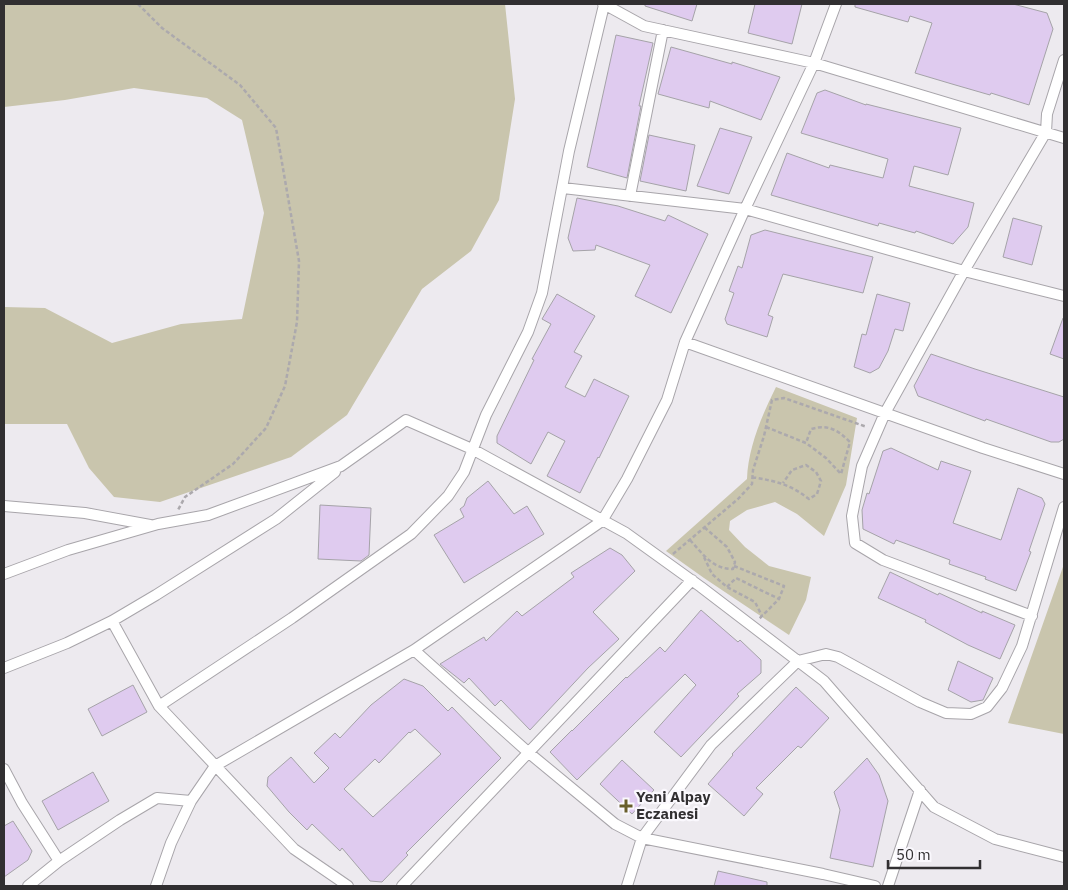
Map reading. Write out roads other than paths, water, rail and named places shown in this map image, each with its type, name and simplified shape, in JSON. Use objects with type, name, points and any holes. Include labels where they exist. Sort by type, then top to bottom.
[{"type":"street","points":[[159,706],[292,618],[411,534],[448,496],[464,472],[486,415],[528,332],[542,294],[569,151],[604,4],[644,26],[814,63],[1064,138]]},
{"type":"street","points":[[156,886],[171,843],[191,801],[215,766],[414,650],[602,521],[627,479],[667,400],[686,342],[814,63],[836,4]]},
{"type":"street","points":[[630,196],[663,30]]},
{"type":"street","points":[[1032,616],[883,560],[855,543],[852,516],[862,466],[885,413],[964,271],[1046,132],[1048,114],[1064,60]]},
{"type":"street","points":[[563,188],[745,210],[964,271],[1064,296]]},
{"type":"street","points":[[686,342],[983,448],[1064,474]]},
{"type":"street","points":[[4,668],[67,643],[112,621],[276,519],[341,466],[406,420],[472,449],[626,533],[692,580],[824,681],[934,807],[995,839],[1064,857]]},
{"type":"street","points":[[4,574],[68,550],[154,526],[208,515],[341,466]]},
{"type":"street","points":[[4,506],[85,513],[154,526]]},
{"type":"street","points":[[627,886],[642,838],[712,745],[798,661],[826,654],[838,656],[920,702],[946,713],[971,714],[987,707],[1002,688],[1022,646],[1064,507]]},
{"type":"street","points":[[402,886],[692,580]]},
{"type":"street","points":[[112,621],[159,706],[294,849],[348,886]]},
{"type":"street","points":[[414,650],[529,753],[616,824],[642,838],[875,886]]},
{"type":"street","points":[[4,768],[22,802],[59,861]]},
{"type":"street","points":[[888,886],[920,790]]},
{"type":"street","points":[[28,886],[59,861],[120,820],[157,798],[191,801]]},
{"type":"place","name":"Yeni Alpay Eczanesi","points":[[626,806]]}]
